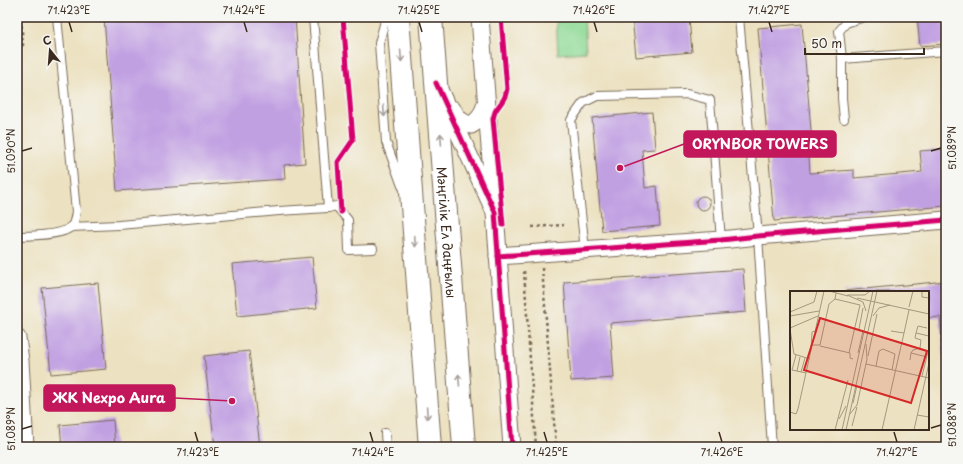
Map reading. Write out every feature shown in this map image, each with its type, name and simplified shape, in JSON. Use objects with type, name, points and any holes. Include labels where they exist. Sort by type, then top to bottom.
[{"type":"main road","points":[[398,17],[430,447]]},
{"type":"main road","name":"Мәңгілік Ел даңғылы","points":[[432,17],[461,409],[468,444]]},
{"type":"street","points":[[480,17],[512,447]]},
{"type":"street","points":[[436,83],[459,119],[464,123],[471,125],[478,121],[486,104]]},
{"type":"street","points":[[436,83],[495,212]]},
{"type":"street","points":[[498,256],[721,240],[946,220]]},
{"type":"street","points":[[17,338],[25,447]]},
{"type":"lane","points":[[57,17],[76,211],[75,220],[70,228]]},
{"type":"lane","points":[[313,17],[328,208]]},
{"type":"lane","points":[[386,17],[379,43],[386,142],[413,218]]},
{"type":"lane","points":[[738,17],[758,236],[772,447]]},
{"type":"lane","points":[[844,119],[842,98],[842,59],[839,31],[846,23],[864,17]]},
{"type":"lane","points":[[842,59],[946,51]]},
{"type":"lane","points":[[586,250],[571,120],[583,103],[597,96],[687,94],[710,100],[721,240]]},
{"type":"lane","points":[[17,236],[42,235],[60,232],[70,228],[272,211],[328,208],[336,206],[348,220],[349,250],[373,249]]},
{"type":"lane","points":[[385,433],[386,447]]},
{"type":"path","points":[[17,49],[23,44],[21,17]]},
{"type":"path","points":[[17,24],[21,25]]},
{"type":"path","points":[[532,227],[564,225]]},
{"type":"path","points":[[523,254],[536,447]]},
{"type":"path","points":[[542,266],[556,447]]},
{"type":"green space","points":[[556,17],[584,17],[586,52],[558,54]]},
{"type":"building","points":[[104,17],[295,17],[305,163],[284,165],[285,179],[117,191]]},
{"type":"building","points":[[632,17],[689,18],[692,52],[636,57]]},
{"type":"building","points":[[917,17],[946,17],[946,44],[920,46]]},
{"type":"building","points":[[802,24],[812,142],[808,143],[810,173],[854,170],[854,178],[922,172],[920,151],[946,149],[946,206],[774,221],[758,28]]},
{"type":"building","points":[[652,112],[655,149],[642,150],[645,188],[657,186],[660,226],[602,231],[592,118]]},
{"type":"building","points":[[703,196],[708,198],[710,203],[708,208],[703,210],[698,208],[696,203],[698,198]]},
{"type":"building","points":[[312,257],[317,308],[237,316],[232,264]]},
{"type":"building","points":[[743,269],[746,312],[610,323],[614,378],[571,381],[564,282]]},
{"type":"building","points":[[946,281],[946,372],[940,317],[929,318],[929,291],[844,291]]},
{"type":"building","points":[[98,283],[106,369],[51,374],[42,288]]},
{"type":"building","points":[[249,351],[260,447],[215,447],[204,356]]},
{"type":"building","points":[[113,420],[115,447],[62,447],[60,425]]},
{"type":"cycle path","points":[[341,212],[338,162],[353,140],[343,17]]},
{"type":"cycle path","points":[[501,17],[507,89],[504,98],[495,111],[493,119],[503,225]]},
{"type":"cycle path","points":[[436,83],[495,212],[512,447]]},
{"type":"cycle path","points":[[498,256],[721,240],[946,220]]},
{"type":"place","name":"ORYNBOR TOWERS","points":[[620,168]]},
{"type":"place","name":"ЖК Nexpo Aura","points":[[232,401]]}]
